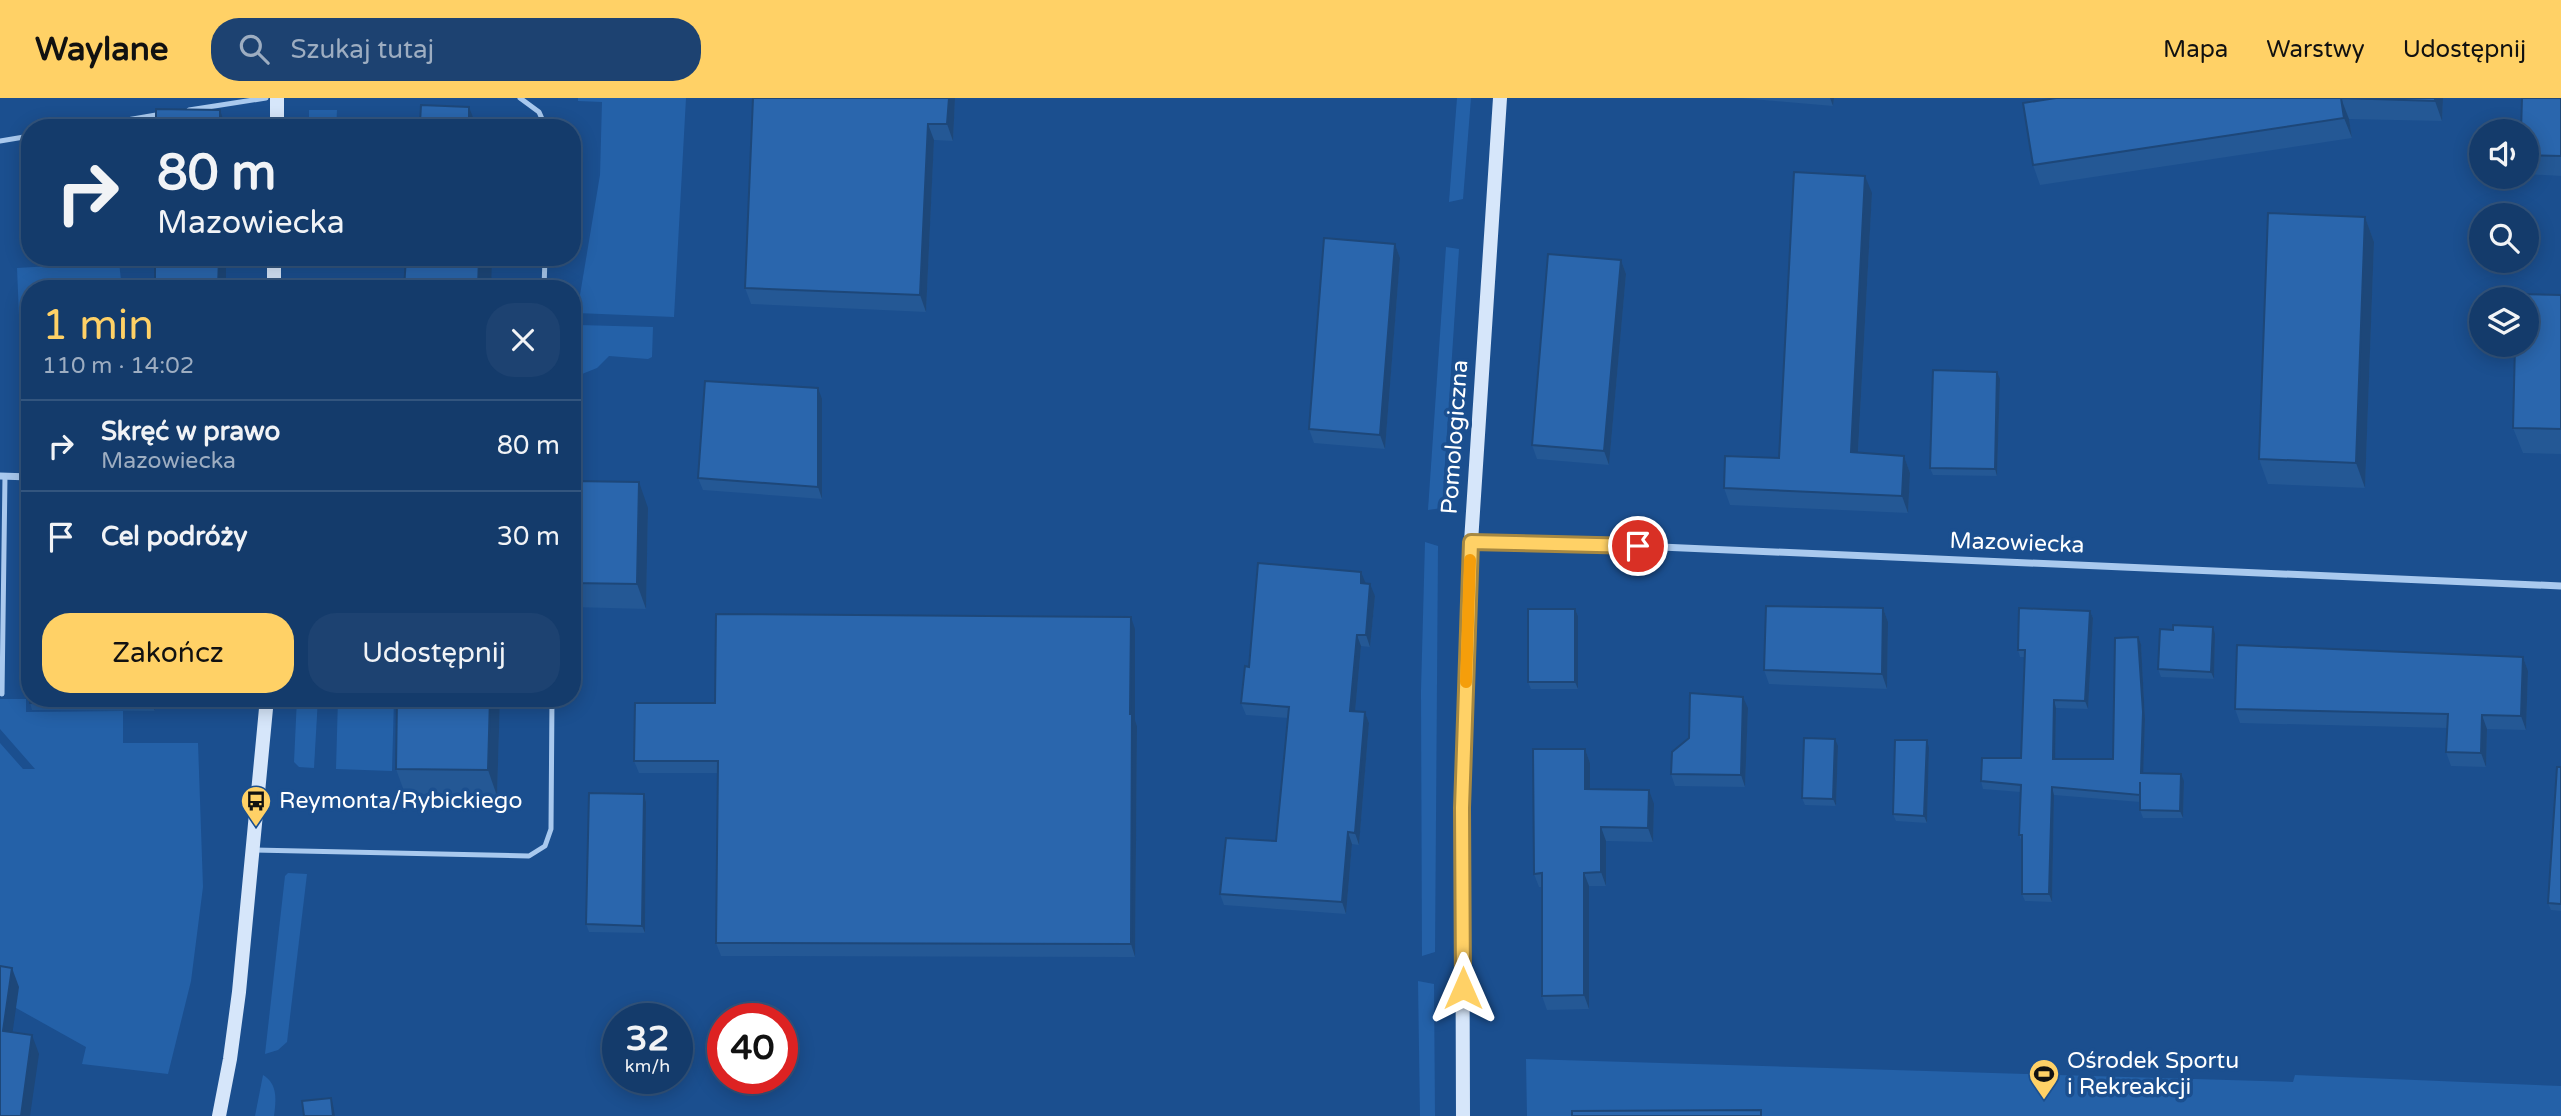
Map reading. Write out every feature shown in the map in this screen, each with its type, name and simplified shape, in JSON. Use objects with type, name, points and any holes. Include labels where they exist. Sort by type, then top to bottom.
[{"type":"street","points":[[277,98],[277,119]]},
{"type":"street","name":"Pomologiczna","points":[[1464,1116],[1462,808],[1471,542],[1500,98]]},
{"type":"street","points":[[2,476],[21,477]]},
{"type":"street","name":"Mazowiecka","points":[[1471,542],[1638,546],[2561,586]]},
{"type":"street","points":[[219,1116],[239,992],[266,707]]},
{"type":"lane","points":[[187,110],[266,98]]},
{"type":"lane","points":[[520,98],[539,112],[542,119]]},
{"type":"lane","points":[[529,105],[535,98]]},
{"type":"lane","points":[[133,119],[174,112]]},
{"type":"lane","points":[[0,141],[21,138]]},
{"type":"lane","points":[[2,476],[2,694]]},
{"type":"lane","points":[[253,850],[528,856],[545,846],[551,829],[552,707]]},
{"type":"shaded area","points":[[578,98],[686,98],[674,317],[581,313],[581,289],[600,175],[602,102],[578,101]]},
{"type":"shaded area","points":[[1457,98],[1471,98],[1463,199],[1449,202]]},
{"type":"shaded area","points":[[309,110],[337,110],[336,119],[309,119]]},
{"type":"shaded area","points":[[1446,247],[1459,249],[1442,508],[1428,510]]},
{"type":"shaded area","points":[[119,266],[121,280],[21,280],[21,363],[17,268]]},
{"type":"shaded area","points":[[581,325],[653,327],[652,357],[609,356],[597,368],[581,374]]},
{"type":"shaded area","points":[[1425,542],[1438,546],[1435,952],[1422,956],[1421,691]]},
{"type":"shaded area","points":[[0,699],[21,699],[21,707],[26,707],[26,712],[123,711],[123,743],[198,743],[203,887],[191,981],[168,1074],[82,1064],[86,1047],[0,999],[0,743],[23,769],[35,769],[0,729]]},
{"type":"shaded area","points":[[297,707],[317,707],[314,768],[299,767],[294,762]]},
{"type":"shaded area","points":[[338,707],[394,707],[392,771],[336,769]]},
{"type":"shaded area","points":[[288,873],[307,874],[287,1042],[278,1050],[265,1054],[285,876]]},
{"type":"shaded area","points":[[1418,981],[1434,984],[1435,1116],[1420,1116]]},
{"type":"shaded area","name":"Ośrodek Sportu i Rekreakcji","points":[[1526,1059],[2293,1082],[2295,1075],[2561,1086],[2561,1116],[1527,1116]]},
{"type":"shaded area","points":[[263,1075],[274,1088],[274,1116],[255,1116]]},
{"type":"building","points":[[753,98],[949,98],[947,124],[928,124],[920,295],[745,288]]},
{"type":"building","points":[[2056,98],[2341,98],[2344,118],[2033,165],[2023,103]]},
{"type":"building","points":[[2341,98],[2435,98],[2435,101]]},
{"type":"building","points":[[2522,98],[2561,98],[2561,156],[2539,155],[2539,119],[2521,119]]},
{"type":"building","points":[[421,105],[469,107],[469,119],[420,119]]},
{"type":"building","points":[[156,109],[220,110],[220,119],[156,119]]},
{"type":"building","points":[[1794,172],[1865,176],[1851,452],[1904,456],[1902,496],[1724,488],[1725,456],[1779,458]]},
{"type":"building","points":[[2268,213],[2365,217],[2356,463],[2259,459]]},
{"type":"building","points":[[1324,238],[1395,244],[1380,435],[1309,429]]},
{"type":"building","points":[[1548,254],[1621,260],[1604,451],[1532,445]]},
{"type":"building","points":[[155,266],[219,266],[218,280],[155,280]]},
{"type":"building","points":[[405,266],[479,266],[478,280],[405,280]]},
{"type":"building","points":[[2539,295],[2561,295],[2561,429],[2513,428],[2515,357],[2539,357]]},
{"type":"building","points":[[1933,370],[1997,372],[1995,469],[1930,468]]},
{"type":"building","points":[[705,381],[818,388],[818,487],[698,478]]},
{"type":"building","points":[[581,481],[639,482],[637,584],[581,583]]},
{"type":"building","points":[[1258,563],[1361,572],[1361,583],[1370,584],[1366,635],[1357,635],[1350,711],[1365,712],[1355,833],[1348,832],[1342,902],[1220,894],[1226,838],[1276,841],[1289,707],[1241,703],[1245,666],[1249,667]]},
{"type":"building","points":[[1766,606],[1883,608],[1882,674],[1764,670]]},
{"type":"building","points":[[2019,608],[2090,611],[2085,701],[2054,700],[2053,759],[2113,759],[2115,638],[2138,637],[2143,712],[2141,773],[2181,774],[2180,811],[2140,810],[2140,795],[2052,787],[2049,894],[2022,894],[2022,835],[2019,835],[2021,785],[1981,781],[1982,758],[2021,758],[2025,650],[2018,650]]},
{"type":"building","points":[[1528,609],[1575,609],[1575,682],[1528,682]]},
{"type":"building","points":[[716,614],[1131,617],[1131,944],[716,943],[718,761],[634,761],[635,703],[715,703]]},
{"type":"building","points":[[2173,625],[2213,627],[2211,672],[2158,669],[2160,629],[2173,630]]},
{"type":"building","points":[[2237,645],[2523,657],[2521,716],[2482,715],[2481,753],[2446,752],[2448,714],[2235,709]]},
{"type":"building","points":[[1690,693],[1743,697],[1741,775],[1671,774],[1672,752],[1689,738]]},
{"type":"building","points":[[397,707],[490,707],[488,770],[396,769]]},
{"type":"building","points":[[1804,738],[1835,739],[1833,799],[1802,798]]},
{"type":"building","points":[[1895,740],[1927,740],[1924,816],[1893,814]]},
{"type":"building","points":[[1533,749],[1585,749],[1585,789],[1649,790],[1648,828],[1601,827],[1601,872],[1584,873],[1584,995],[1542,996],[1542,873],[1534,874]]},
{"type":"building","points":[[2557,767],[2561,767],[2561,904],[2548,903]]},
{"type":"building","points":[[589,793],[644,794],[642,926],[586,924]]},
{"type":"building","points":[[0,966],[12,968],[3,1031],[32,1035],[21,1116],[0,1116]]},
{"type":"building","points":[[331,1098],[333,1116],[304,1116],[302,1101]]},
{"type":"building","points":[[1761,1110],[1761,1116],[1572,1116],[1572,1111]]},
{"type":"slow traffic","points":[[1466,682],[1470,560]]},
{"type":"place","name":"Reymonta/Rybickiego","points":[[256,828]]},
{"type":"place","name":"Ośrodek Sportu i Rekreakcji","points":[[2044,1101]]},
{"type":"route","points":[[1463,988],[1462,808],[1471,542],[1638,546]]}]
